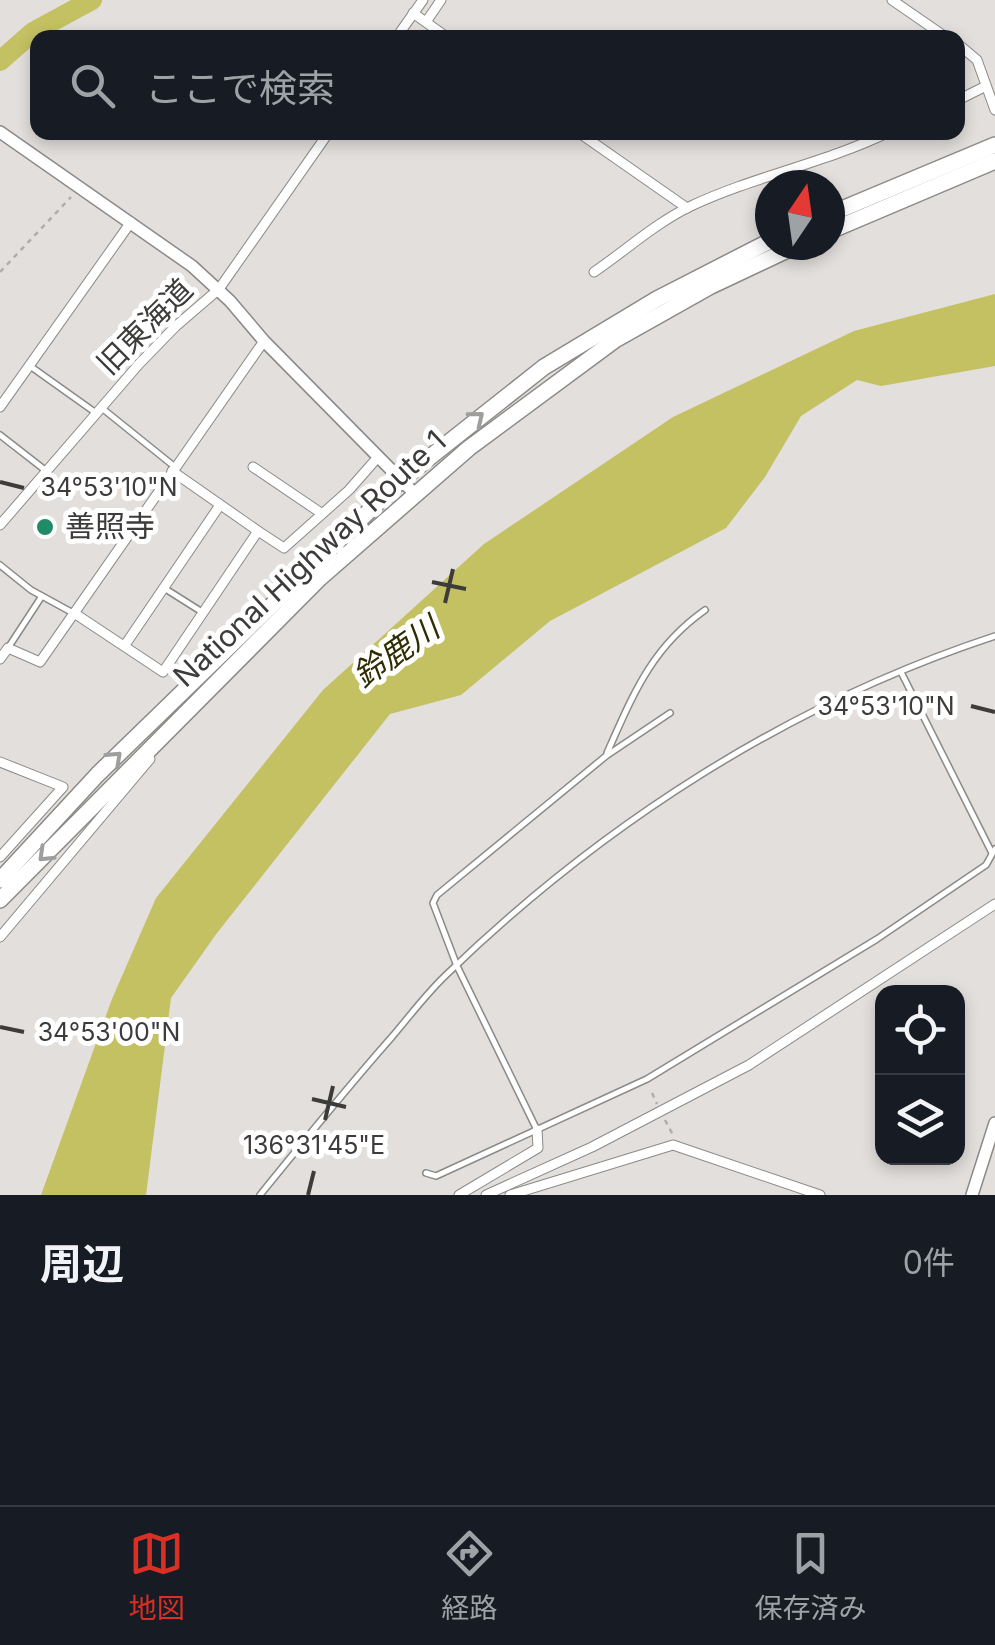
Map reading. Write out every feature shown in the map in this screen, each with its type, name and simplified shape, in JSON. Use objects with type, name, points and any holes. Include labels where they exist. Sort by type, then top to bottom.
[{"type":"highway","points":[[845,208],[995,145]]},
{"type":"highway","points":[[845,225],[995,161]]},
{"type":"highway","name":"National Highway Route 1","points":[[0,880],[98,774],[401,480],[544,367],[657,298],[755,249]]},
{"type":"highway","name":"National Highway Route 1","points":[[0,900],[320,578],[414,494],[537,395],[615,340],[766,260]]},
{"type":"street","points":[[402,30],[423,0]]},
{"type":"street","points":[[426,22],[441,0]]},
{"type":"street","points":[[892,0],[935,30]]},
{"type":"street","points":[[413,14],[437,30]]},
{"type":"street","points":[[965,50],[977,60],[995,110]]},
{"type":"street","points":[[965,98],[988,92]]},
{"type":"street","points":[[1,133],[221,286],[324,140]]},
{"type":"street","points":[[589,140],[687,208]]},
{"type":"street","points":[[594,272],[687,208],[867,140]]},
{"type":"street","points":[[0,407],[131,222]]},
{"type":"street","name":"旧東海道","points":[[0,525],[98,410],[176,326],[221,286],[264,341],[414,494]]},
{"type":"street","points":[[0,659],[8,648],[40,662],[264,341]]},
{"type":"street","points":[[174,469],[284,548],[349,490],[378,456]]},
{"type":"street","points":[[253,468],[321,512]]},
{"type":"street","points":[[124,645],[220,504]]},
{"type":"street","points":[[74,613],[162,672],[258,531]]},
{"type":"street","points":[[0,937],[200,699]]},
{"type":"street","points":[[0,762],[63,787],[0,857]]},
{"type":"street","points":[[486,1195],[610,1138],[749,1065],[995,904]]},
{"type":"street","points":[[972,1195],[995,1122]]},
{"type":"street","points":[[460,1195],[538,1148],[537,1130]]},
{"type":"street","points":[[510,1195],[672,1145],[820,1195]]},
{"type":"lane","points":[[30,366],[98,410],[174,469]]},
{"type":"lane","points":[[0,435],[46,471]]},
{"type":"lane","points":[[0,565],[42,596],[74,613]]},
{"type":"lane","points":[[164,588],[202,612]]},
{"type":"lane","points":[[8,648],[42,596]]},
{"type":"lane","points":[[606,756],[632,699],[668,640],[705,610]]},
{"type":"lane","points":[[260,1195],[339,1098],[457,966],[566,869],[668,795],[799,718],[901,672],[995,636]]},
{"type":"lane","points":[[426,1173],[436,1176],[647,1079],[760,1013],[986,865],[994,852],[901,672]]},
{"type":"lane","points":[[537,1130],[457,966],[432,903],[606,756],[670,713]]},
{"type":"path","points":[[0,272],[78,188]]},
{"type":"path","points":[[652,1093],[659,1107]]},
{"type":"path","points":[[664,1116],[676,1141],[672,1145]]},
{"type":"water","name":"鈴鹿川","points":[[995,294],[995,366],[881,386],[857,380],[801,416],[765,477],[726,528],[550,621],[461,695],[390,714],[217,933],[171,998],[146,1195],[41,1195],[112,999],[156,898],[323,690],[484,544],[673,417],[854,331]]},
{"type":"waterway","points":[[37,30],[92,0]]},
{"type":"waterway","points":[[0,61],[30,35]]},
{"type":"place","name":"善照寺","points":[[45,527]]}]
